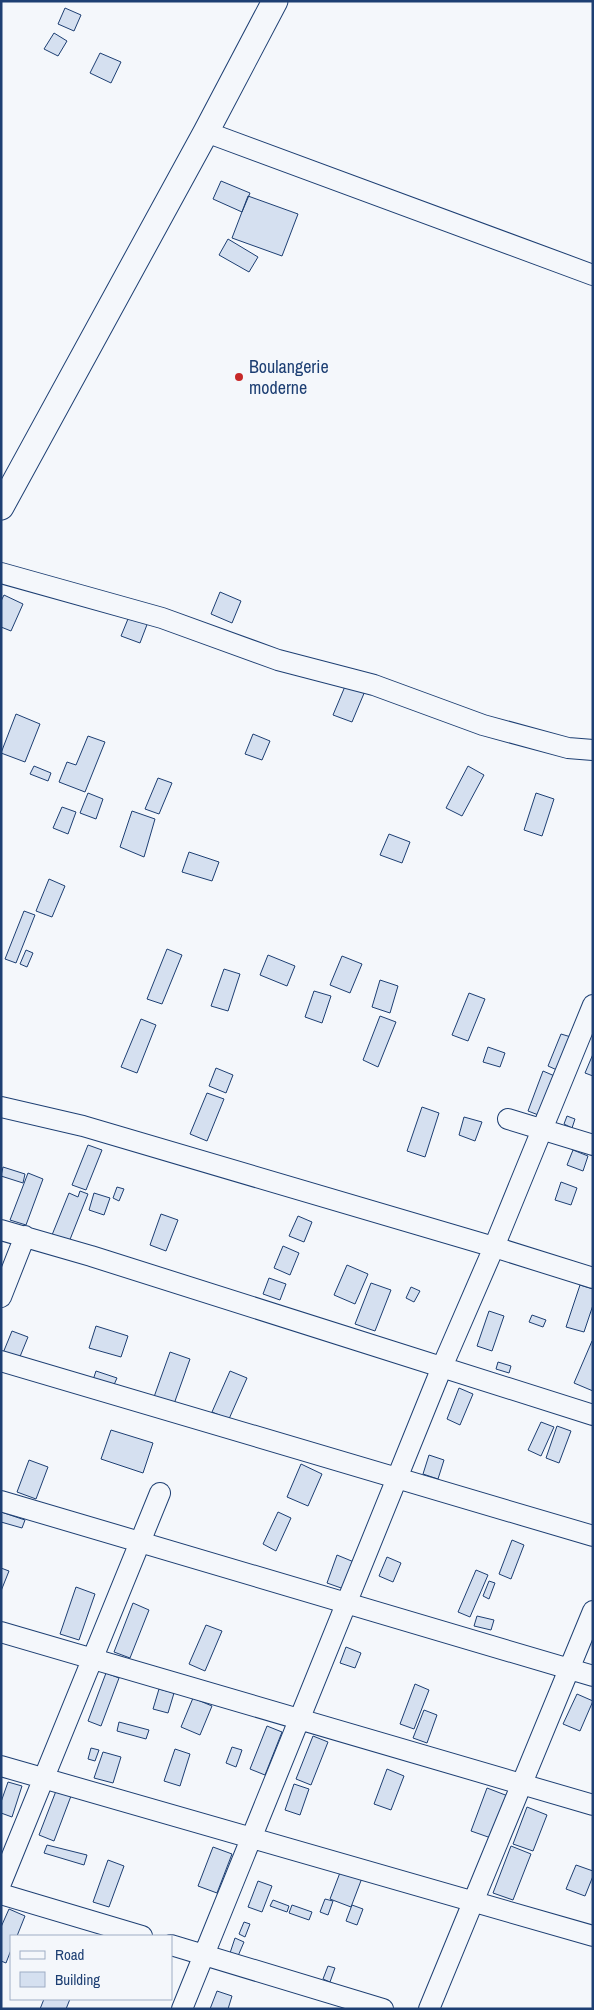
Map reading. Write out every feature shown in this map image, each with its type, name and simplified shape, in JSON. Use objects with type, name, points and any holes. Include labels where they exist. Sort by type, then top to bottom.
[{"type":"main road","points":[[1,507],[206,132],[275,1]]},
{"type":"street","points":[[206,132],[593,275]]},
{"type":"street","points":[[1,573],[162,618],[278,660],[374,685],[483,725],[568,748],[593,750]]},
{"type":"street","points":[[182,2009],[442,1367],[592,1011]]},
{"type":"street","points":[[1,1107],[83,1126],[593,1278]]},
{"type":"street","points":[[508,1119],[593,1145]]},
{"type":"street","points":[[1,1230],[593,1415]]},
{"type":"street","points":[[1,1297],[25,1236]]},
{"type":"street","points":[[1,1361],[593,1536]]},
{"type":"street","points":[[1,1883],[160,1493]]},
{"type":"street","points":[[1,1501],[593,1676]]},
{"type":"street","points":[[429,2009],[593,1611]]},
{"type":"street","points":[[1,1632],[593,1805]]},
{"type":"street","points":[[1,1766],[593,1936]]},
{"type":"street","points":[[1,1894],[139,1935]]},
{"type":"street","points":[[172,1945],[383,2009]]},
{"type":"building","points":[[65,8],[81,15],[74,31],[58,24]]},
{"type":"building","points":[[54,33],[67,41],[58,56],[44,49]]},
{"type":"building","points":[[100,53],[121,62],[111,83],[90,73]]},
{"type":"building","points":[[221,181],[250,193],[242,212],[213,199]]},
{"type":"building","points":[[248,196],[298,214],[282,256],[232,238]]},
{"type":"building","points":[[228,239],[258,257],[249,272],[219,255]]},
{"type":"building","points":[[220,592],[241,601],[232,623],[211,614]]},
{"type":"building","points":[[4,595],[23,604],[11,631],[1,627],[1,601]]},
{"type":"building","points":[[130,614],[148,622],[140,643],[121,636]]},
{"type":"building","points":[[346,684],[365,691],[352,722],[333,715]]},
{"type":"building","points":[[16,714],[40,724],[25,762],[1,753]]},
{"type":"building","points":[[253,734],[270,741],[262,760],[245,754]]},
{"type":"building","points":[[88,736],[105,742],[85,792],[59,782],[67,762],[76,765]]},
{"type":"building","points":[[34,766],[51,773],[48,781],[30,774]]},
{"type":"building","points":[[468,766],[484,775],[462,816],[446,808]]},
{"type":"building","points":[[158,778],[172,783],[159,814],[145,809]]},
{"type":"building","points":[[88,793],[103,799],[96,819],[80,813]]},
{"type":"building","points":[[536,793],[554,799],[542,836],[524,830]]},
{"type":"building","points":[[62,807],[76,812],[68,834],[53,828]]},
{"type":"building","points":[[132,811],[155,819],[144,857],[120,847]]},
{"type":"building","points":[[389,834],[410,842],[402,863],[380,855]]},
{"type":"building","points":[[189,852],[219,862],[212,881],[182,872]]},
{"type":"building","points":[[49,879],[65,886],[52,917],[36,911]]},
{"type":"building","points":[[24,911],[35,915],[16,963],[5,959]]},
{"type":"building","points":[[167,949],[182,955],[162,1004],[147,999]]},
{"type":"building","points":[[26,950],[33,953],[27,967],[20,964]]},
{"type":"building","points":[[268,955],[295,966],[287,986],[260,975]]},
{"type":"building","points":[[342,956],[362,964],[350,993],[330,985]]},
{"type":"building","points":[[224,969],[240,974],[228,1011],[211,1006]]},
{"type":"building","points":[[380,980],[398,986],[390,1013],[372,1007]]},
{"type":"building","points":[[314,991],[331,996],[322,1023],[305,1017]]},
{"type":"building","points":[[469,993],[485,999],[468,1041],[452,1035]]},
{"type":"building","points":[[380,1016],[396,1022],[378,1067],[363,1060]]},
{"type":"building","points":[[141,1019],[156,1025],[137,1073],[121,1067]]},
{"type":"building","points":[[561,1034],[571,1037],[557,1070],[548,1066]]},
{"type":"building","points":[[488,1047],[505,1053],[500,1067],[483,1062]]},
{"type":"building","points":[[593,1054],[593,1076],[585,1073]]},
{"type":"building","points":[[216,1068],[233,1075],[226,1093],[209,1086]]},
{"type":"building","points":[[543,1071],[557,1077],[541,1116],[528,1111]]},
{"type":"building","points":[[207,1093],[224,1099],[207,1141],[190,1134]]},
{"type":"building","points":[[422,1107],[439,1113],[425,1157],[407,1151]]},
{"type":"building","points":[[567,1116],[575,1119],[572,1128],[564,1124]]},
{"type":"building","points":[[464,1117],[482,1122],[475,1141],[459,1135]]},
{"type":"building","points":[[88,1145],[102,1150],[86,1190],[72,1185]]},
{"type":"building","points":[[573,1150],[588,1156],[583,1171],[567,1165]]},
{"type":"building","points":[[3,1167],[25,1174],[23,1183],[1,1176]]},
{"type":"building","points":[[28,1173],[43,1179],[26,1225],[10,1220]]},
{"type":"building","points":[[561,1182],[577,1188],[571,1205],[555,1200]]},
{"type":"building","points":[[117,1187],[124,1189],[119,1201],[113,1198]]},
{"type":"building","points":[[80,1191],[88,1194],[69,1242],[52,1235],[69,1193],[78,1197]]},
{"type":"building","points":[[94,1193],[110,1198],[104,1215],[89,1210]]},
{"type":"building","points":[[161,1214],[178,1220],[166,1251],[150,1245]]},
{"type":"building","points":[[298,1216],[312,1222],[304,1242],[289,1236]]},
{"type":"building","points":[[283,1246],[299,1253],[290,1275],[274,1268]]},
{"type":"building","points":[[347,1265],[368,1274],[355,1304],[334,1295]]},
{"type":"building","points":[[269,1278],[286,1284],[280,1300],[263,1294]]},
{"type":"building","points":[[371,1283],[391,1290],[375,1331],[355,1324]]},
{"type":"building","points":[[580,1285],[593,1289],[593,1305],[584,1332],[566,1327]]},
{"type":"building","points":[[411,1287],[420,1291],[414,1302],[406,1298]]},
{"type":"building","points":[[489,1311],[504,1316],[492,1351],[477,1346]]},
{"type":"building","points":[[532,1315],[546,1320],[543,1327],[529,1322]]},
{"type":"building","points":[[96,1326],[128,1336],[121,1357],[89,1348]]},
{"type":"building","points":[[12,1331],[28,1337],[19,1359],[3,1353]]},
{"type":"building","points":[[593,1342],[593,1391],[574,1383]]},
{"type":"building","points":[[170,1352],[190,1359],[174,1404],[154,1397]]},
{"type":"building","points":[[498,1362],[511,1366],[509,1373],[496,1369]]},
{"type":"building","points":[[96,1371],[117,1378],[113,1387],[93,1380]]},
{"type":"building","points":[[230,1371],[247,1378],[229,1419],[212,1412]]},
{"type":"building","points":[[459,1388],[473,1394],[460,1425],[447,1419]]},
{"type":"building","points":[[541,1422],[554,1427],[541,1456],[528,1450]]},
{"type":"building","points":[[557,1426],[571,1431],[559,1463],[546,1458]]},
{"type":"building","points":[[111,1430],[153,1443],[143,1473],[101,1459]]},
{"type":"building","points":[[429,1455],[444,1460],[438,1479],[423,1474]]},
{"type":"building","points":[[29,1460],[48,1467],[36,1499],[17,1492]]},
{"type":"building","points":[[301,1464],[322,1474],[308,1506],[287,1497]]},
{"type":"building","points":[[1,1512],[25,1520],[22,1528],[1,1522]]},
{"type":"building","points":[[278,1512],[291,1518],[276,1551],[263,1544]]},
{"type":"building","points":[[512,1540],[524,1545],[511,1579],[499,1574]]},
{"type":"building","points":[[337,1555],[354,1562],[344,1589],[327,1583]]},
{"type":"building","points":[[387,1557],[401,1563],[393,1582],[379,1576]]},
{"type":"building","points":[[1,1568],[9,1571],[1,1591]]},
{"type":"building","points":[[476,1570],[488,1575],[470,1617],[458,1612]]},
{"type":"building","points":[[489,1581],[495,1583],[489,1599],[483,1596]]},
{"type":"building","points":[[76,1587],[95,1594],[79,1640],[60,1634]]},
{"type":"building","points":[[133,1603],[149,1610],[130,1658],[114,1652]]},
{"type":"building","points":[[477,1616],[494,1620],[491,1630],[474,1626]]},
{"type":"building","points":[[206,1625],[222,1631],[205,1671],[189,1664]]},
{"type":"building","points":[[346,1647],[361,1653],[355,1668],[340,1663]]},
{"type":"building","points":[[106,1673],[119,1678],[101,1726],[88,1721]]},
{"type":"building","points":[[415,1684],[429,1690],[414,1729],[400,1724]]},
{"type":"building","points":[[159,1689],[174,1693],[168,1713],[153,1709]]},
{"type":"building","points":[[577,1694],[593,1701],[580,1731],[563,1724]]},
{"type":"building","points":[[193,1698],[212,1706],[200,1735],[181,1727]]},
{"type":"building","points":[[424,1710],[437,1715],[427,1743],[413,1738]]},
{"type":"building","points":[[119,1722],[149,1730],[146,1739],[117,1731]]},
{"type":"building","points":[[267,1726],[282,1732],[265,1775],[250,1769]]},
{"type":"building","points":[[313,1736],[328,1742],[311,1785],[296,1779]]},
{"type":"building","points":[[232,1747],[242,1750],[236,1767],[226,1763]]},
{"type":"building","points":[[91,1748],[99,1750],[95,1761],[88,1759]]},
{"type":"building","points":[[175,1749],[190,1754],[180,1786],[164,1781]]},
{"type":"building","points":[[103,1752],[121,1757],[113,1783],[94,1778]]},
{"type":"building","points":[[387,1769],[404,1776],[391,1810],[374,1804]]},
{"type":"building","points":[[8,1782],[22,1786],[12,1817],[1,1813],[1,1802]]},
{"type":"building","points":[[294,1784],[309,1789],[300,1815],[285,1810]]},
{"type":"building","points":[[487,1788],[508,1796],[491,1838],[471,1831]]},
{"type":"building","points":[[56,1791],[71,1796],[54,1841],[39,1835]]},
{"type":"building","points":[[527,1807],[547,1815],[533,1851],[513,1844]]},
{"type":"building","points":[[47,1845],[87,1855],[84,1865],[44,1853]]},
{"type":"building","points":[[511,1846],[531,1854],[513,1900],[493,1893]]},
{"type":"building","points":[[213,1847],[232,1854],[217,1893],[198,1886]]},
{"type":"building","points":[[108,1860],[124,1866],[109,1907],[93,1902]]},
{"type":"building","points":[[576,1865],[593,1871],[593,1876],[585,1896],[566,1889]]},
{"type":"building","points":[[341,1870],[362,1878],[351,1907],[330,1899]]},
{"type":"building","points":[[258,1881],[272,1886],[262,1912],[248,1907]]},
{"type":"building","points":[[325,1899],[333,1901],[328,1915],[320,1912]]},
{"type":"building","points":[[273,1900],[289,1906],[287,1912],[270,1906]]},
{"type":"building","points":[[292,1905],[312,1912],[309,1920],[289,1913]]},
{"type":"building","points":[[352,1905],[363,1909],[357,1925],[346,1921]]},
{"type":"building","points":[[9,1909],[25,1916],[17,1935],[10,1935],[10,1953],[6,1963],[1,1961],[1,1927]]},
{"type":"building","points":[[244,1922],[250,1924],[245,1937],[239,1934]]},
{"type":"building","points":[[235,1938],[244,1942],[238,1956],[230,1953]]},
{"type":"building","points":[[328,1966],[335,1968],[330,1982],[323,1979]]},
{"type":"building","points":[[217,1991],[232,1996],[228,2009],[210,2009]]},
{"type":"building","points":[[44,2000],[70,2000],[66,2009],[40,2009]]},
{"type":"place","name":"Boulangerie moderne","points":[[239,377]]}]
